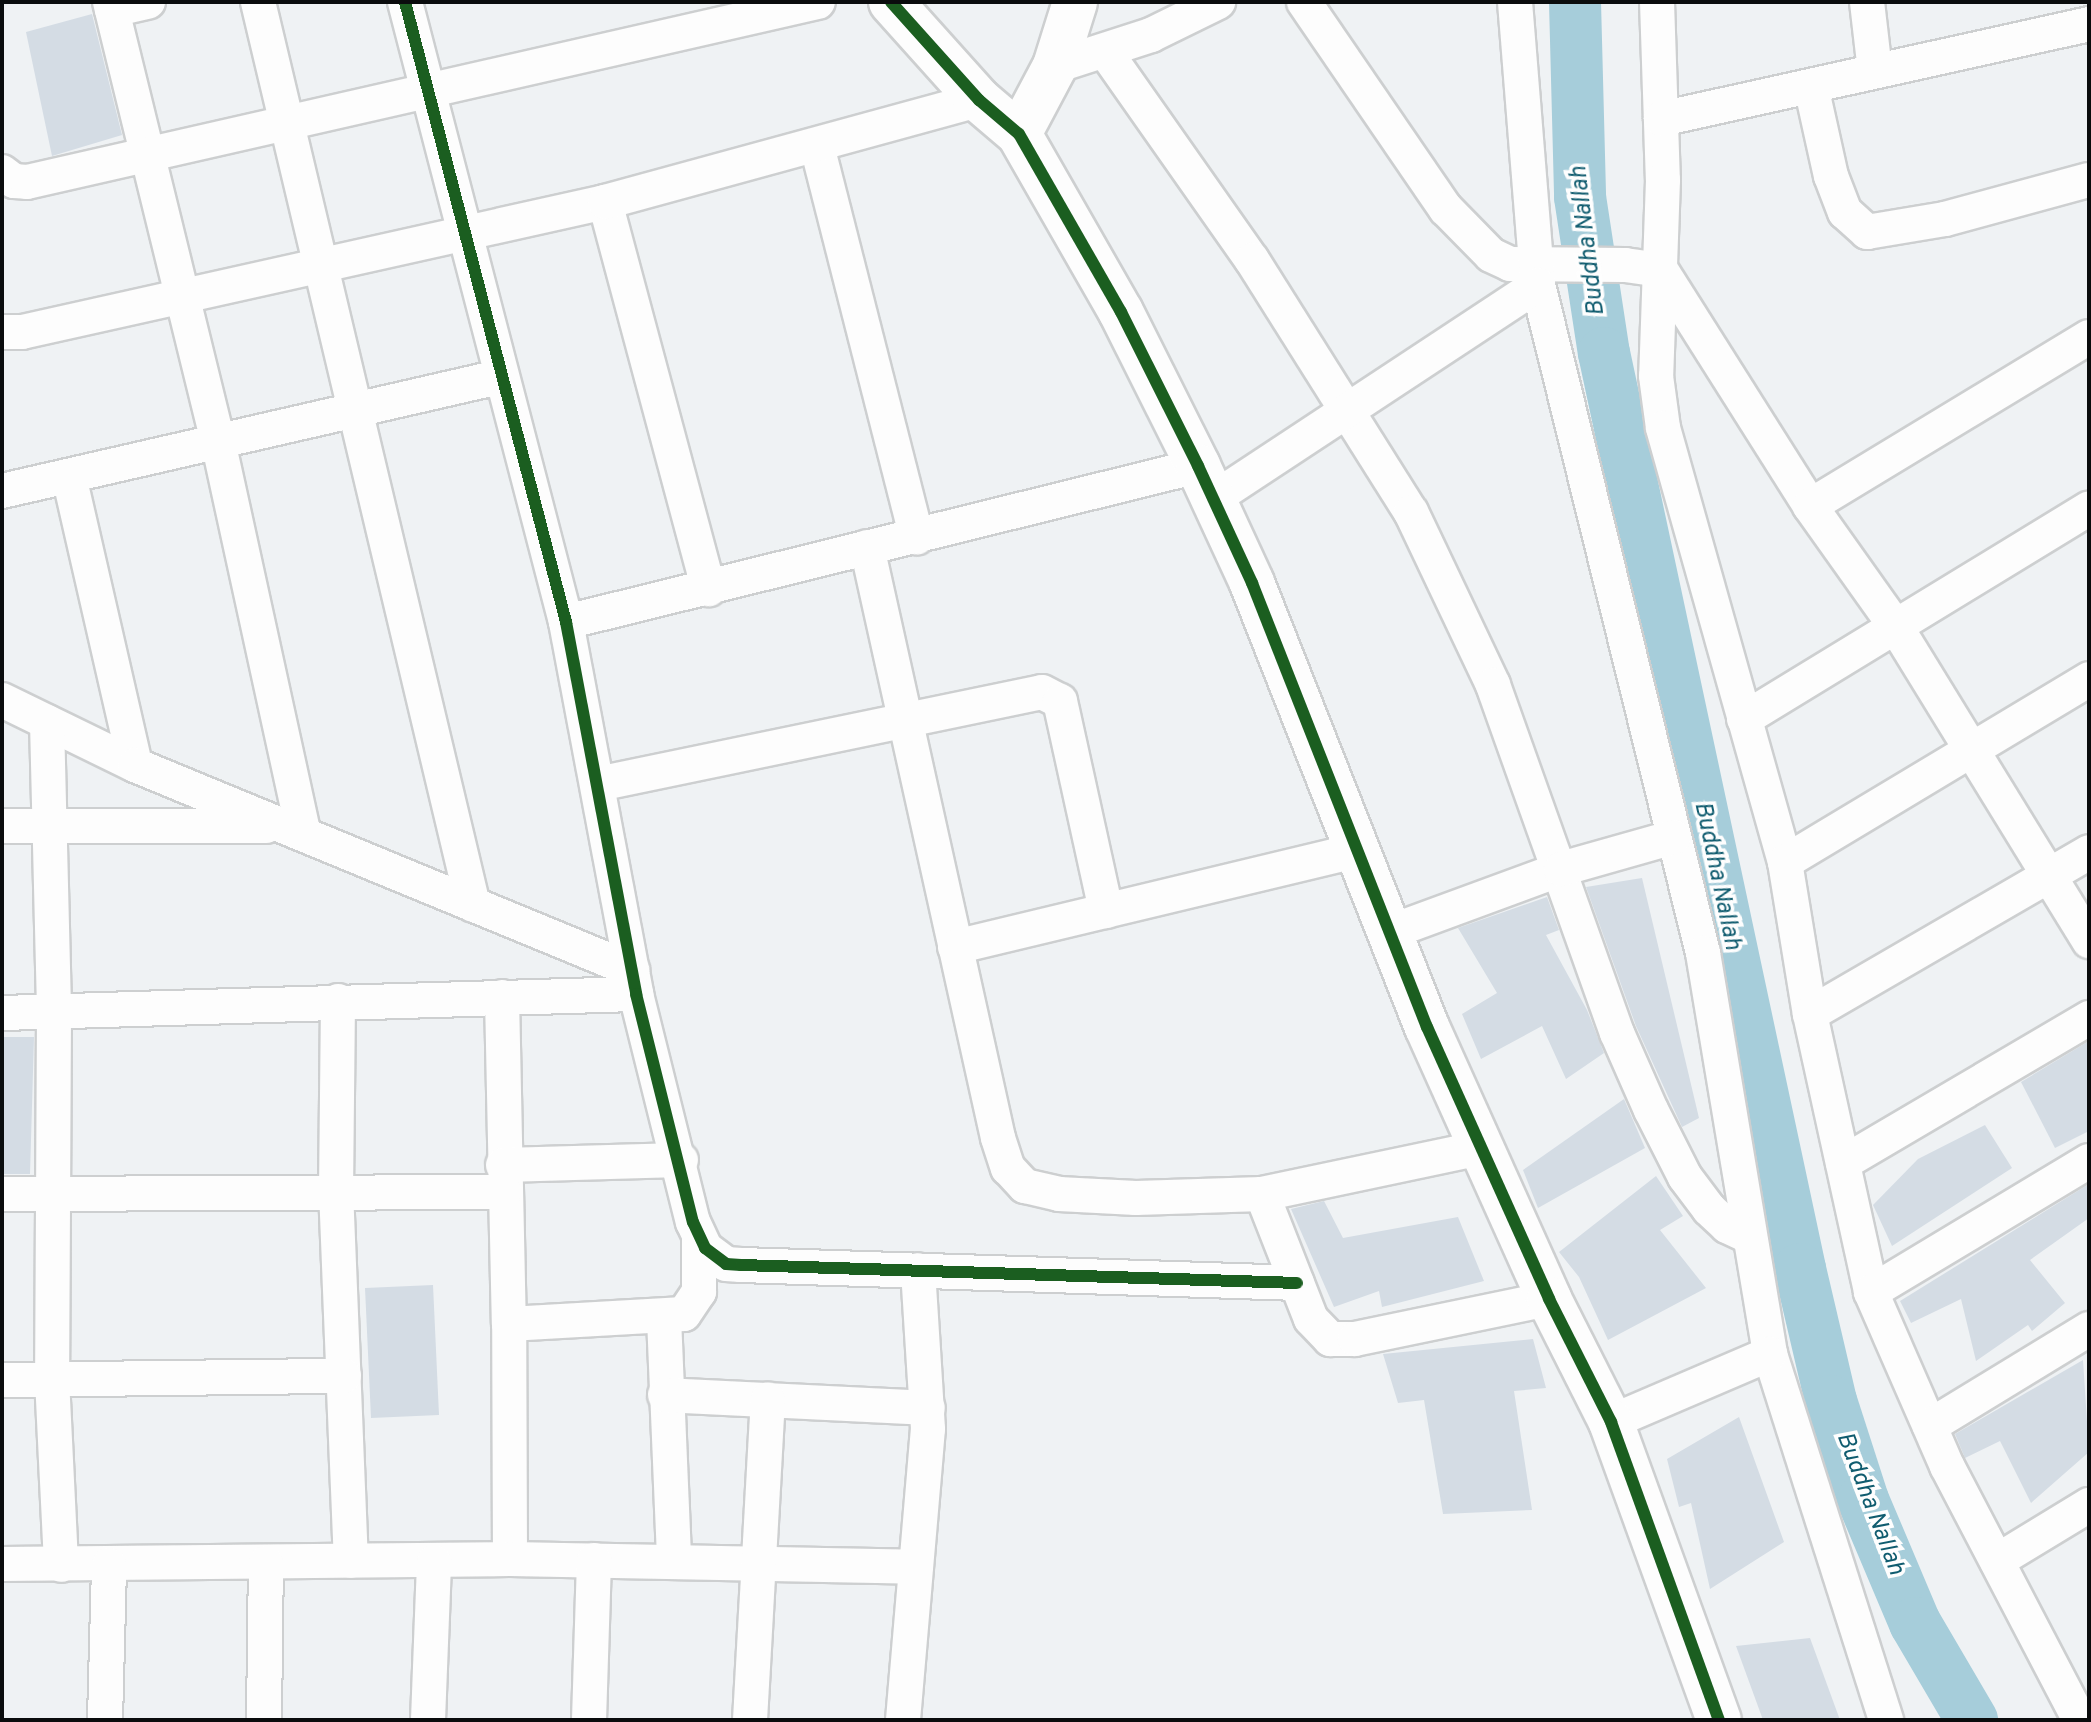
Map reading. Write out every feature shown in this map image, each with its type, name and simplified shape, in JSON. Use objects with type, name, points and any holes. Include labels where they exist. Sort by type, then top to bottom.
[{"type":"street","points":[[148,2],[111,6],[218,441],[294,830]]},
{"type":"street","points":[[258,2],[318,266],[473,905]]},
{"type":"street","points":[[405,2],[461,235],[566,622],[634,982],[699,1239],[696,1302],[684,1314],[664,1318],[509,1324]]},
{"type":"street","points":[[2,172],[14,181],[27,182],[147,152],[287,125],[425,88],[818,2]]},
{"type":"street","points":[[891,2],[979,100],[1019,134],[1121,312],[1205,483],[1360,850],[1390,932],[1481,1148],[1549,1299],[1611,1422],[1719,1720]]},
{"type":"street","points":[[1019,134],[1055,66],[1075,2]]},
{"type":"street","points":[[1055,66],[1105,51],[1218,2]]},
{"type":"street","points":[[1304,2],[1398,144],[1469,238],[1510,264],[1541,272],[1625,265],[1661,270],[1810,506],[1896,627],[2089,941]]},
{"type":"street","points":[[1515,2],[1541,272],[1720,1041],[1748,1236],[1770,1354],[1886,1720]]},
{"type":"street","points":[[1657,2],[1661,270],[1656,376],[1663,428],[1785,862],[1810,1014],[1871,1292],[1930,1426],[2080,1720]]},
{"type":"street","points":[[1867,2],[1875,71]]},
{"type":"street","points":[[1661,119],[1875,71],[2065,19]]},
{"type":"street","points":[[1105,51],[1252,260],[1411,512],[1456,603],[1561,869],[1617,1033],[1651,1110],[1685,1177],[1709,1209],[1748,1236]]},
{"type":"street","points":[[1811,86],[1831,176],[1845,212],[1867,232],[1945,219],[2089,180]]},
{"type":"street","points":[[2,332],[181,297],[605,202],[979,100]]},
{"type":"street","points":[[817,146],[917,537]]},
{"type":"street","points":[[605,202],[709,589]]},
{"type":"street","points":[[566,622],[709,589],[867,547],[1205,483],[1348,411],[1541,272]]},
{"type":"street","points":[[1810,506],[2089,337]]},
{"type":"street","points":[[2,491],[499,377]]},
{"type":"street","points":[[69,476],[135,765]]},
{"type":"street","points":[[1744,719],[2089,508]]},
{"type":"street","points":[[867,547],[998,1138],[1008,1168],[1025,1186],[1059,1194],[1136,1198],[1262,1194],[1481,1148]]},
{"type":"street","points":[[1785,862],[2089,679]]},
{"type":"street","points":[[598,784],[906,721],[1030,692],[1060,701],[1106,911]]},
{"type":"street","points":[[2,700],[135,765],[473,905],[634,982]]},
{"type":"street","points":[[47,722],[54,1014],[52,1379],[61,1565]]},
{"type":"street","points":[[2,826],[49,824],[294,830]]},
{"type":"street","points":[[1390,932],[1561,869],[1674,837]]},
{"type":"street","points":[[955,947],[1360,850]]},
{"type":"street","points":[[1810,1014],[2089,852]]},
{"type":"street","points":[[2,1013],[54,1014],[502,997],[634,982]]},
{"type":"street","points":[[502,997],[510,1559]]},
{"type":"street","points":[[338,1001],[336,1190],[351,1561]]},
{"type":"street","points":[[1843,1163],[2089,1018]]},
{"type":"street","points":[[2,1194],[336,1190],[504,1178],[681,1160]]},
{"type":"street","points":[[1871,1292],[2089,1161]]},
{"type":"street","points":[[1262,1194],[1321,1334],[1342,1340],[1549,1299]]},
{"type":"street","points":[[699,1239],[726,1264],[1297,1283]]},
{"type":"street","points":[[903,1720],[928,1408],[918,1270]]},
{"type":"street","points":[[664,1318],[674,1561]]},
{"type":"street","points":[[1930,1426],[2089,1329]]},
{"type":"street","points":[[1611,1422],[1770,1354]]},
{"type":"street","points":[[2,1380],[344,1376]]},
{"type":"street","points":[[665,1395],[928,1408]]},
{"type":"street","points":[[750,1720],[768,1400]]},
{"type":"street","points":[[1997,1561],[2089,1505]]},
{"type":"street","points":[[2,1564],[510,1559],[916,1567]]},
{"type":"street","points":[[589,1720],[594,1560]]},
{"type":"street","points":[[428,1720],[434,1562]]},
{"type":"street","points":[[264,1720],[266,1563]]},
{"type":"street","points":[[105,1720],[109,1565]]},
{"type":"building","points":[[92,14],[122,135],[52,156],[26,32]]},
{"type":"building","points":[[1642,878],[1699,1118],[1682,1127],[1636,1026],[1586,887]]},
{"type":"building","points":[[1547,897],[1559,930],[1546,935],[1587,1010],[1604,1053],[1566,1079],[1542,1026],[1481,1059],[1462,1014],[1497,993],[1458,928]]},
{"type":"building","points":[[2,1037],[34,1037],[30,1174],[2,1174]]},
{"type":"building","points":[[2089,1041],[2089,1131],[2055,1148],[2021,1082]]},
{"type":"building","points":[[1624,1099],[1645,1148],[1538,1208],[1523,1170]]},
{"type":"building","points":[[1985,1125],[2012,1168],[1892,1246],[1873,1205],[1918,1159]]},
{"type":"building","points":[[1656,1176],[1683,1216],[1660,1230],[1706,1288],[1608,1340],[1579,1277],[1559,1252]]},
{"type":"building","points":[[2089,1184],[2089,1218],[2030,1260],[2065,1303],[2032,1331],[2028,1325],[1976,1361],[1961,1299],[1911,1323],[1900,1301]]},
{"type":"building","points":[[1324,1201],[1343,1238],[1458,1217],[1484,1281],[1382,1307],[1379,1291],[1334,1307],[1291,1209]]},
{"type":"building","points":[[433,1285],[439,1415],[371,1418],[365,1288]]},
{"type":"building","points":[[1533,1339],[1546,1388],[1514,1391],[1532,1510],[1443,1514],[1424,1400],[1398,1403],[1383,1354]]},
{"type":"building","points":[[2083,1360],[2089,1452],[2031,1503],[2000,1441],[1965,1458],[1955,1434]]},
{"type":"building","points":[[1739,1417],[1784,1542],[1710,1589],[1691,1503],[1679,1507],[1667,1459]]},
{"type":"building","points":[[1810,1638],[1840,1720],[1763,1720],[1736,1646]]},
{"type":"waterway","name":"Buddha Nallah","points":[[1575,2],[1580,197],[1604,353],[1800,1269],[1831,1401],[1863,1500],[1915,1623],[1972,1720]]},
{"type":"cycle path","points":[[405,2],[566,622],[636,994],[693,1222],[705,1248],[726,1264],[741,1265],[1297,1283]]},
{"type":"cycle path","points":[[891,2],[979,100],[1019,134],[1121,312],[1198,466],[1252,583],[1427,1027],[1549,1299],[1611,1422],[1719,1720]]}]
